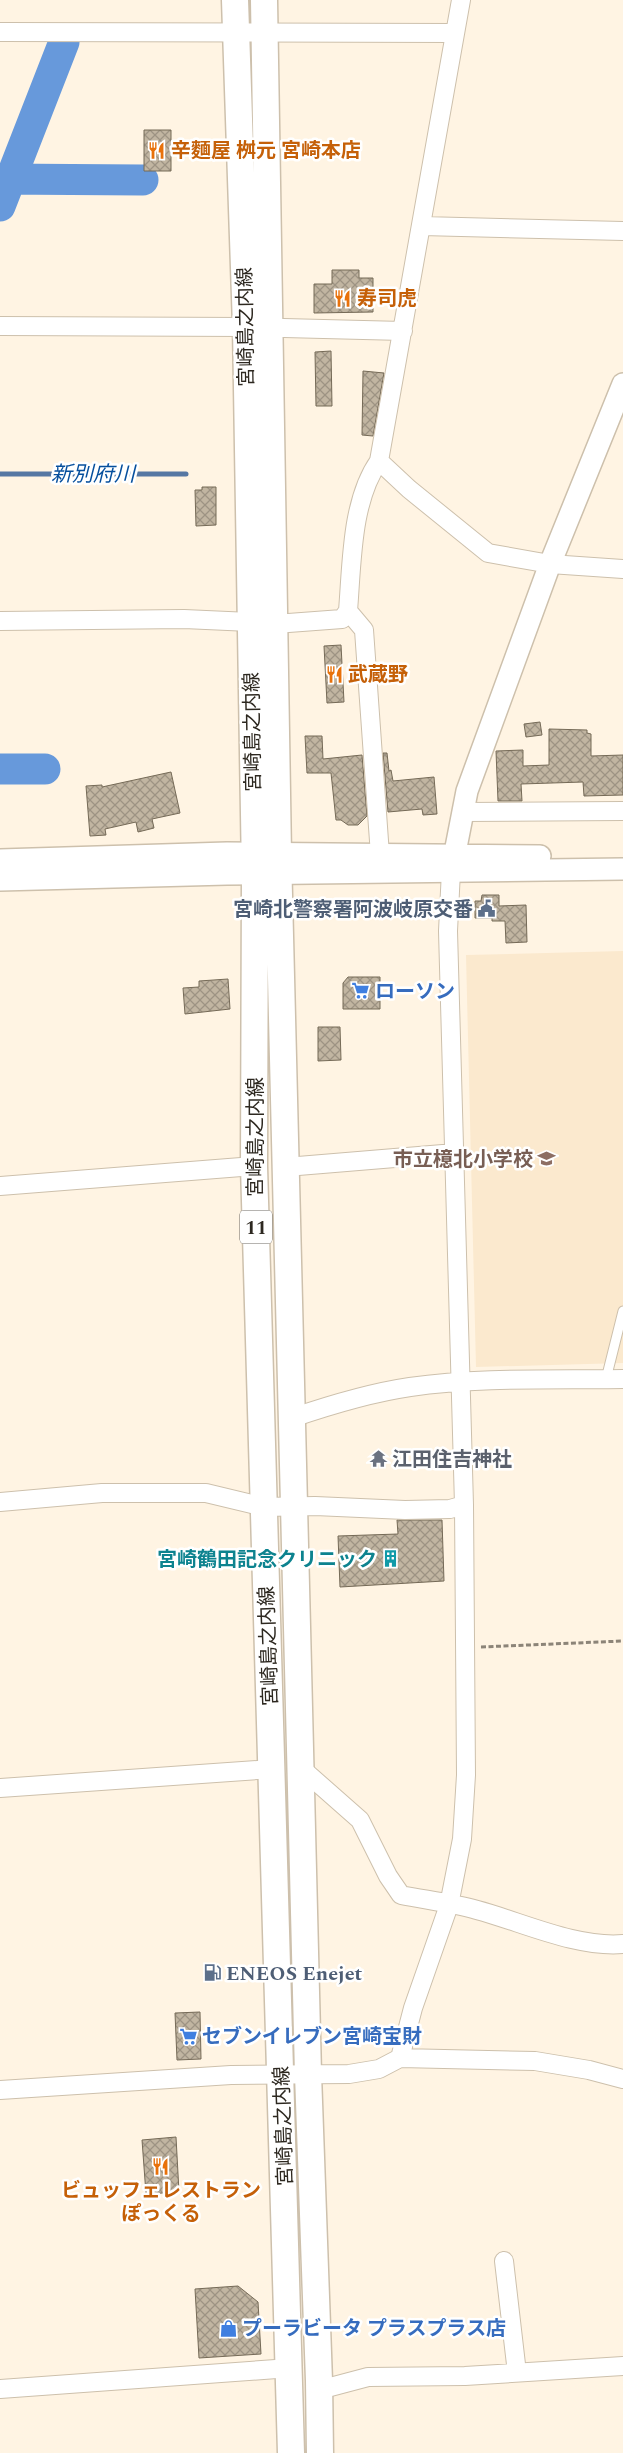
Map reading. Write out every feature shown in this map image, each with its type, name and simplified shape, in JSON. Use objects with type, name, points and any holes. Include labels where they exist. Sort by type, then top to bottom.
[{"type":"main road","name":"宮崎島之内線","points":[[235,0],[235,33],[258,328]]},
{"type":"main road","name":"宮崎島之内線","points":[[264,0],[265,34],[258,328],[266,864],[254,1166],[282,2074],[291,2453]]},
{"type":"main road","name":"宮崎島之内線","points":[[266,864],[286,1167],[308,2074],[320,2453]]},
{"type":"street","points":[[0,621],[184,620],[263,622],[342,620],[348,610],[356,519],[374,469],[379,461],[461,0]]},
{"type":"street","points":[[0,32],[455,33]]},
{"type":"street","points":[[422,226],[623,231]]},
{"type":"street","points":[[0,326],[403,331]]},
{"type":"street","points":[[400,2058],[414,2008],[449,1905],[462,1839],[466,1784],[464,1505],[448,931],[454,863],[467,791],[550,564],[623,384]]},
{"type":"street","points":[[379,461],[409,489],[488,553],[550,564],[623,569]]},
{"type":"street","points":[[348,610],[364,630],[380,855]]},
{"type":"street","points":[[462,812],[623,811]]},
{"type":"street","points":[[0,860],[227,853],[266,864],[454,863],[623,856]]},
{"type":"street","points":[[0,880],[380,855],[454,863],[623,869]]},
{"type":"street","points":[[286,1167],[455,1153]]},
{"type":"street","points":[[0,1186],[254,1166]]},
{"type":"street","points":[[292,1418],[363,1396],[410,1387],[460,1382],[614,1379]]},
{"type":"street","points":[[0,1502],[102,1493],[206,1494],[264,1507],[294,1508],[423,1510],[450,1509],[464,1505]]},
{"type":"street","points":[[0,1788],[272,1768]]},
{"type":"street","points":[[301,1768],[360,1820],[388,1876],[401,1895],[475,1909],[583,1941],[608,1945],[623,1944]]},
{"type":"street","points":[[0,2090],[231,2074],[349,2074],[379,2069],[400,2058],[535,2061],[589,2070],[623,2079]]},
{"type":"street","points":[[504,2261],[518,2373]]},
{"type":"street","points":[[319,2390],[368,2377],[518,2373],[623,2366]]},
{"type":"street","points":[[0,2389],[290,2368]]},
{"type":"lane","points":[[614,1379],[623,1311]]},
{"type":"path","points":[[465,1648],[623,1641]]},
{"type":"shaded area","name":"市立檍北小学校","points":[[623,951],[623,1363],[476,1367],[466,955]]},
{"type":"building","name":"辛麵屋 桝元 宮崎本店","points":[[144,130],[171,130],[171,171],[144,171]]},
{"type":"building","name":"寿司虎","points":[[332,270],[359,270],[359,278],[373,278],[373,312],[314,313],[314,284],[332,284]]},
{"type":"building","points":[[331,351],[332,406],[316,406],[315,352]]},
{"type":"building","points":[[363,371],[384,373],[373,436],[362,435]]},
{"type":"building","points":[[202,487],[216,487],[216,525],[196,526],[195,490],[202,490]]},
{"type":"building","name":"武蔵野","points":[[341,645],[344,702],[327,703],[324,646]]},
{"type":"building","points":[[540,722],[542,735],[526,737],[524,724]]},
{"type":"building","points":[[549,729],[587,730],[587,733],[591,734],[591,756],[623,755],[623,795],[584,796],[583,782],[521,784],[522,801],[498,801],[496,751],[523,750],[523,766],[549,765]]},
{"type":"building","points":[[305,736],[322,736],[323,759],[362,755],[367,816],[358,825],[348,825],[341,820],[336,820],[331,773],[307,773]]},
{"type":"building","points":[[383,753],[387,753],[389,771],[391,770],[393,781],[434,777],[437,814],[423,815],[422,809],[388,812]]},
{"type":"building","points":[[171,772],[180,813],[152,819],[154,828],[138,832],[136,822],[105,829],[106,835],[90,836],[86,786],[102,785],[102,787]]},
{"type":"building","points":[[482,895],[499,895],[499,906],[526,905],[527,942],[506,943],[505,921],[492,921],[492,918],[475,918],[475,901],[481,901]]},
{"type":"building","name":"ローソン","points":[[348,977],[380,977],[380,1009],[343,1009],[343,983]]},
{"type":"building","points":[[228,979],[230,1009],[185,1014],[183,988],[199,987],[199,981]]},
{"type":"building","points":[[318,1027],[340,1027],[341,1060],[318,1061]]},
{"type":"building","name":"宮崎鶴田記念クリニック","points":[[397,1520],[442,1520],[444,1581],[340,1587],[338,1536],[398,1534]]},
{"type":"building","name":"セブンイレブン宮崎宝財","points":[[200,2012],[201,2059],[177,2060],[175,2013]]},
{"type":"building","name":"ビュッフェレストラン ぽっくる","points":[[176,2137],[179,2192],[146,2194],[142,2140]]},
{"type":"building","name":"プーラビータ プラスプラス店","points":[[238,2286],[258,2302],[261,2354],[199,2358],[195,2289]]},
{"type":"waterway","name":"新別府川","points":[[0,206],[64,42]]},
{"type":"waterway","name":"新別府川","points":[[0,179],[143,180]]},
{"type":"waterway","name":"新別府川","points":[[0,474],[186,474]]},
{"type":"waterway","name":"新別府川","points":[[0,769],[45,769]]},
{"type":"place","name":"辛麵屋 桝元 宮崎本店","points":[[157,150]]},
{"type":"place","name":"寿司虎","points":[[343,298]]},
{"type":"place","name":"武蔵野","points":[[334,674]]},
{"type":"place","name":"宮崎北警察署阿波岐原交番","points":[[487,909]]},
{"type":"place","name":"ローソン","points":[[361,991]]},
{"type":"place","name":"市立檍北小学校","points":[[547,1159]]},
{"type":"place","name":"江田住吉神社","points":[[378,1459]]},
{"type":"place","name":"宮崎鶴田記念クリニック","points":[[391,1559]]},
{"type":"place","name":"ENEOS Enejet","points":[[212,1973]]},
{"type":"place","name":"セブンイレブン宮崎宝財","points":[[188,2036]]},
{"type":"place","name":"ビュッフェレストラン ぽっくる","points":[[161,2166]]},
{"type":"place","name":"プーラビータ プラスプラス店","points":[[228,2328]]}]
